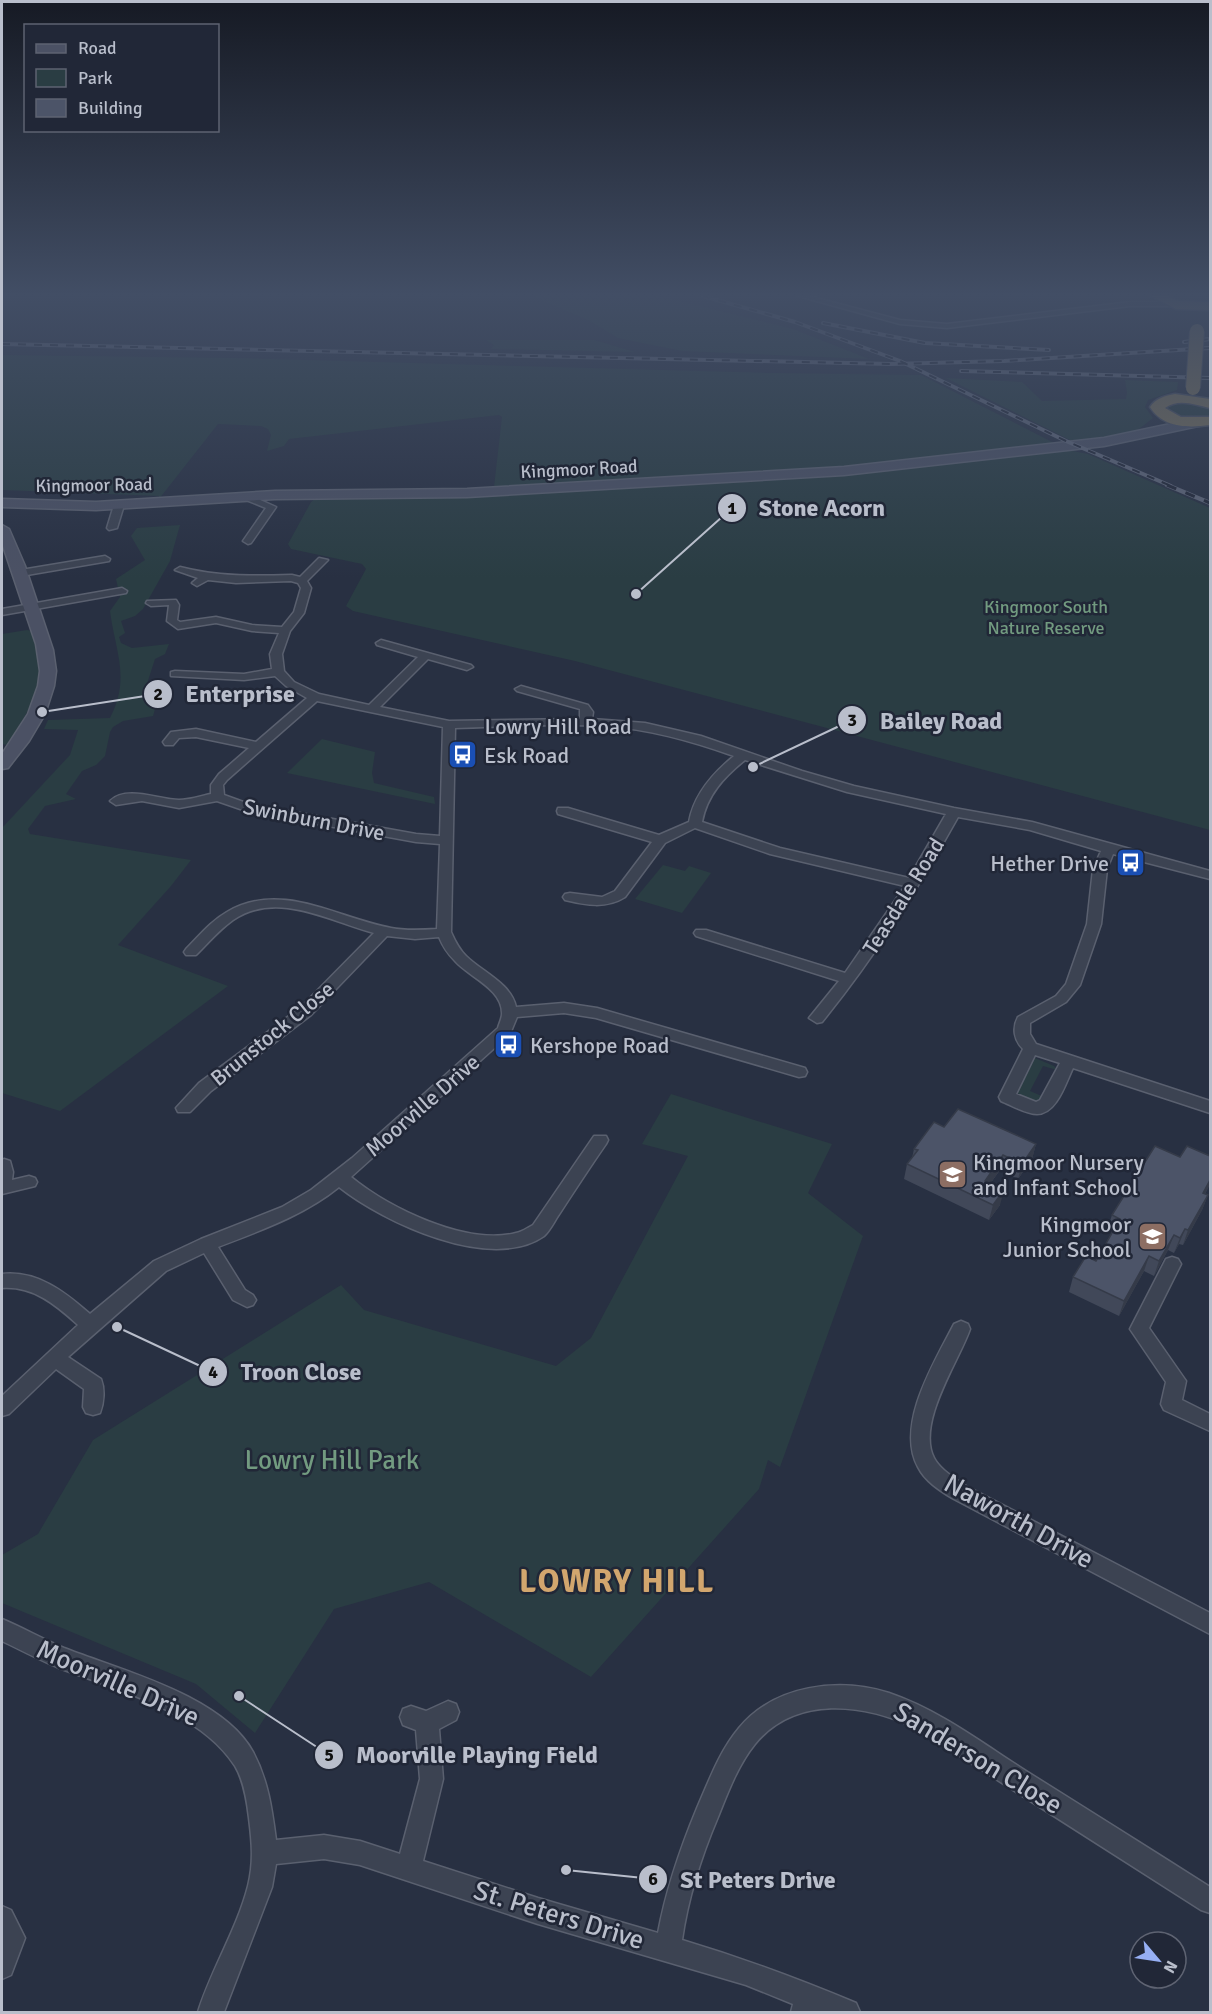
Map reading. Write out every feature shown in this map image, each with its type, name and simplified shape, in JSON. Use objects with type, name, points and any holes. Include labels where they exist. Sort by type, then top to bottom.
[{"type":"highway","points":[[1190,390],[1176,399],[1158,405],[1157,409],[1161,414],[1177,420],[1205,422]]},
{"type":"highway","points":[[1195,390],[1207,403]]},
{"type":"highway","points":[[1176,399],[1207,403]]},
{"type":"street","points":[[1155,431],[1163,422],[1161,414]]},
{"type":"street","name":"Kingmoor Road","points":[[2,503],[119,505],[247,497],[467,493],[844,471],[1104,442],[1205,422]]},
{"type":"street","points":[[247,497],[272,507],[248,541]]},
{"type":"street","points":[[2,519],[20,504]]},
{"type":"street","points":[[112,528],[119,505]]},
{"type":"street","points":[[2,529],[21,573],[47,656],[47,677],[41,704],[32,724],[2,764]]},
{"type":"street","points":[[21,573],[105,559]]},
{"type":"street","points":[[302,581],[323,560]]},
{"type":"street","points":[[180,570],[202,580],[292,578],[302,581],[306,588],[302,604],[294,621],[285,630],[276,654],[278,672],[244,677],[183,678]]},
{"type":"street","points":[[2,612],[122,591]]},
{"type":"street","points":[[151,603],[172,602],[174,604],[172,621],[175,630],[216,620],[252,628],[285,630]]},
{"type":"street","points":[[381,643],[467,667]]},
{"type":"street","points":[[371,709],[426,655]]},
{"type":"street","name":"Lowry Hill Road","points":[[278,672],[290,684],[315,698],[449,725],[586,723],[645,727],[701,740],[851,789],[954,812],[1032,826],[1210,875]]},
{"type":"street","points":[[521,689],[584,707],[587,712],[586,723]]},
{"type":"street","name":"Swinburn Drive","points":[[315,698],[223,777],[217,785],[218,797],[246,807],[416,838],[446,840]]},
{"type":"street","points":[[449,725],[444,932],[456,956],[502,993],[511,1012],[564,1008],[597,1013],[800,1072]]},
{"type":"street","points":[[160,730],[172,739],[196,733],[257,746]]},
{"type":"street","points":[[695,824],[696,812],[715,780],[742,755]]},
{"type":"street","points":[[117,795],[142,796],[179,804],[218,797]]},
{"type":"street","points":[[562,811],[660,840]]},
{"type":"street","name":"Teasdale Road","points":[[817,1018],[902,904],[911,883],[954,812]]},
{"type":"street","points":[[570,897],[602,902],[612,900],[620,894],[660,840],[695,824],[736,840],[800,858],[911,883]]},
{"type":"street","points":[[1109,849],[1100,869],[1094,924],[1073,985],[1060,999],[1023,1021],[1022,1034],[1025,1042],[1031,1048],[1210,1107]]},
{"type":"street","points":[[190,952],[232,915],[262,904],[308,907],[384,931],[416,934],[444,932]]},
{"type":"street","name":"Brunstock Close","points":[[184,1108],[205,1087],[306,1011],[384,931]]},
{"type":"street","name":"Teasdale Road","points":[[701,933],[849,978]]},
{"type":"street","name":"Moorville Drive","points":[[2,1408],[90,1325],[160,1266],[207,1244],[288,1212],[318,1195],[340,1178],[499,1037],[509,1022],[511,1012]]},
{"type":"street","points":[[1031,1048],[1007,1097],[1037,1108],[1046,1104],[1054,1084],[1069,1061]]},
{"type":"street","points":[[340,1178],[371,1202],[429,1229],[481,1240],[513,1241],[525,1238],[538,1230],[600,1140]]},
{"type":"street","points":[[4,1166],[2,1186],[29,1182]]},
{"type":"street","points":[[207,1244],[238,1295],[247,1300]]},
{"type":"street","points":[[1172,1264],[1139,1329],[1176,1381],[1171,1404],[1210,1423]]},
{"type":"street","points":[[2,1281],[21,1280],[35,1285],[54,1296],[90,1325]]},
{"type":"street","name":"Naworth Drive","points":[[961,1329],[957,1341],[943,1363],[922,1426],[923,1457],[936,1476],[958,1492],[1210,1624]]},
{"type":"street","points":[[55,1358],[94,1385],[93,1407]]},
{"type":"street","name":"Moorville Drive","points":[[2,1630],[57,1656],[145,1689],[189,1710],[218,1729],[244,1759],[255,1785],[266,1853],[260,1887],[210,2013]]},
{"type":"street","name":"Sanderson Close","points":[[668,1950],[671,1924],[691,1850],[726,1768],[744,1739],[762,1721],[788,1706],[816,1697],[836,1695],[867,1698],[901,1708],[924,1720],[1210,1901]]},
{"type":"street","points":[[409,1868],[430,1784],[432,1767],[419,1720],[448,1712]]},
{"type":"street","name":"St. Peters Drive","points":[[266,1853],[324,1847],[360,1853],[538,1911],[746,1972],[806,2004],[847,2013]]},
{"type":"street","points":[[2,1919],[12,1938],[2,1966]]},
{"type":"green space","points":[[2,390],[950,390],[1054,443],[829,468],[494,487],[502,417],[499,415],[289,439],[284,446],[267,451],[271,435],[268,429],[261,426],[218,424],[159,499],[159,496],[2,490]]},
{"type":"green space","points":[[970,390],[1030,390],[1042,401],[1126,399],[1127,390],[1177,390],[1148,400],[1145,407],[1153,418],[1139,429],[1125,436],[1076,443]]},
{"type":"green space","points":[[1180,402],[1210,407],[1210,419],[1182,419],[1164,408]]},
{"type":"green space","name":"Kingmoor South Nature Reserve","points":[[1068,450],[1088,454],[1210,508],[1210,830],[575,661],[353,611],[346,606],[366,569],[362,564],[291,549],[288,544],[311,502],[318,497],[823,474]]},
{"type":"green space","points":[[180,525],[170,561],[143,609],[135,616],[121,621],[125,633],[119,637],[121,643],[132,648],[169,644],[165,654],[155,659],[145,690],[158,699],[153,716],[123,721],[113,727],[105,756],[96,765],[82,771],[66,794],[76,799],[45,806],[28,829],[30,834],[191,860],[118,945],[228,986],[60,1111],[2,1093],[2,828],[70,755],[78,730],[44,729],[48,720],[110,718],[120,690],[121,677],[110,611],[120,597],[116,579],[145,560],[131,536],[137,528]]},
{"type":"green space","points":[[32,631],[40,663],[40,675],[30,707],[7,745],[2,744],[2,634]]},
{"type":"green space","points":[[322,739],[375,752],[372,773],[374,783],[434,797],[435,804],[287,773]]},
{"type":"green space","points":[[663,865],[685,871],[689,866],[711,873],[682,913],[635,899]]},
{"type":"green space","points":[[1035,1058],[1054,1066],[1057,1070],[1043,1066],[1030,1091],[1044,1097],[1035,1101],[1027,1101],[1020,1097],[1016,1088],[1029,1061]]},
{"type":"green space","name":"Lowry Hill Park","points":[[671,1094],[832,1144],[808,1193],[863,1236],[780,1467],[768,1460],[759,1489],[591,1677],[429,1582],[334,1609],[255,1733],[196,1684],[2,1603],[2,1555],[38,1534],[93,1440],[341,1285],[364,1310],[556,1366],[591,1338],[688,1156],[642,1144]]},
{"type":"building","name":"Kingmoor Nursery and Infant School","points":[[958,1109],[1036,1144],[1022,1164],[1003,1155],[985,1181],[1004,1190],[993,1205],[907,1164],[918,1150],[914,1149],[934,1122],[944,1127]]},
{"type":"building","name":"Kingmoor Junior School","points":[[1155,1146],[1180,1157],[1187,1146],[1210,1156],[1210,1180],[1203,1193],[1208,1195],[1188,1230],[1185,1229],[1180,1238],[1174,1235],[1159,1261],[1149,1256],[1124,1301],[1073,1277],[1086,1256],[1096,1261],[1120,1219],[1112,1215]]},
{"type":"railway","points":[[960,390],[1066,441],[1171,486]]},
{"type":"railway","points":[[1167,485],[1210,503]]},
{"type":"place","name":"Stone Acorn","points":[[636,594]]},
{"type":"place","name":"Enterprise","points":[[42,712]]},
{"type":"place","name":"Esk Road","points":[[463,755]]},
{"type":"place","name":"Bailey Road","points":[[753,767]]},
{"type":"place","name":"Hether Drive","points":[[1130,863]]},
{"type":"place","name":"Kershope Road","points":[[509,1045]]},
{"type":"place","name":"Kingmoor Nursery and Infant School","points":[[952,1175]]},
{"type":"place","name":"Kingmoor Junior School","points":[[1152,1237]]},
{"type":"place","name":"Troon Close","points":[[117,1327]]},
{"type":"place","name":"Moorville Playing Field","points":[[239,1696]]},
{"type":"place","name":"St Peters Drive","points":[[566,1870]]},
{"type":"district","name":"LOWRY HILL","points":[[617,1580]]}]
